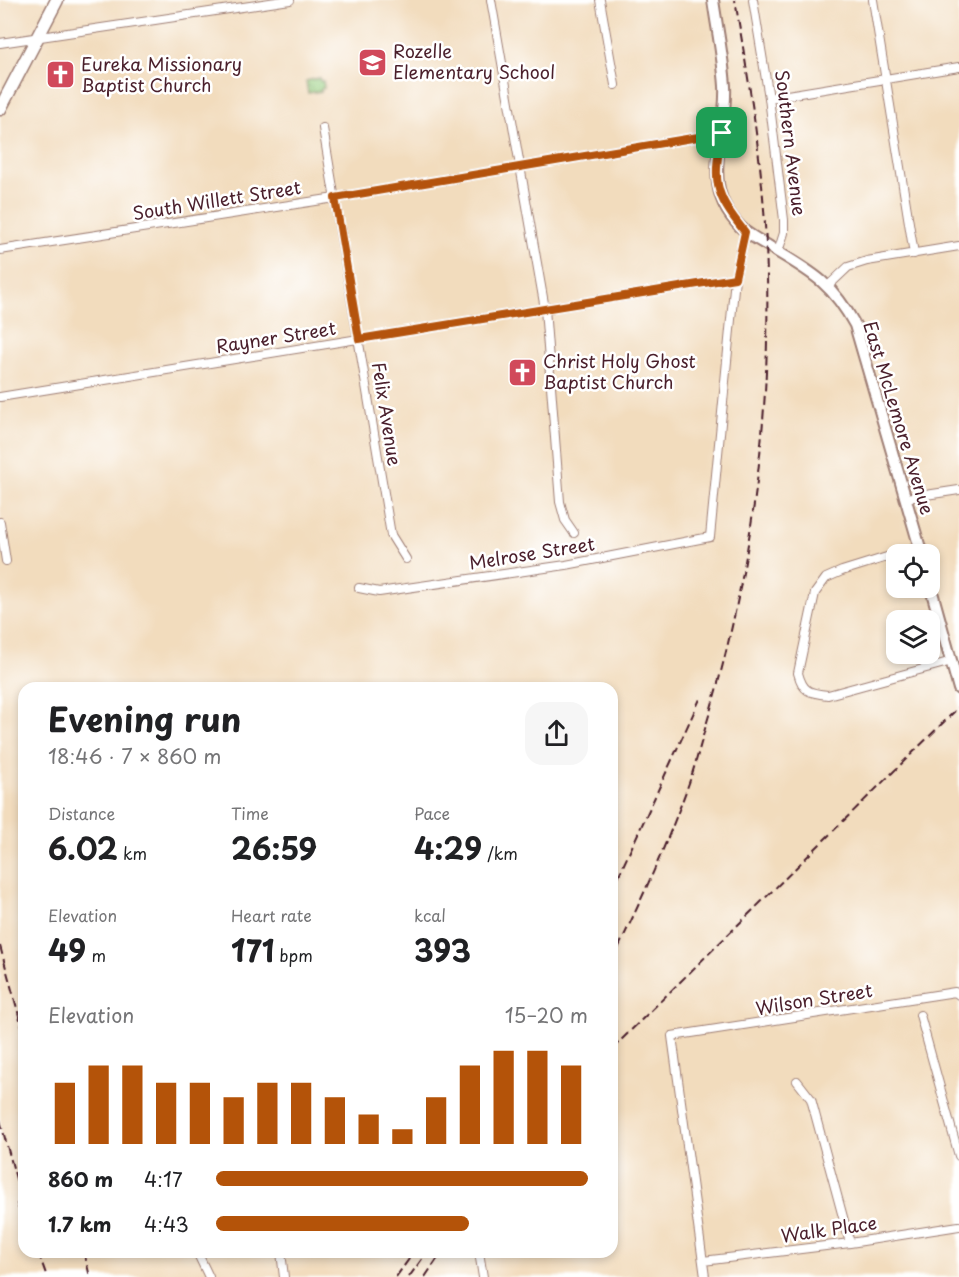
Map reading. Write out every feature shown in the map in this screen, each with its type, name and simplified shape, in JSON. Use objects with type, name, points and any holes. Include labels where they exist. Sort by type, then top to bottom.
[{"type":"main road","points":[[0,109],[57,0]]},
{"type":"main road","points":[[713,0],[725,88],[722,133],[716,169],[719,191],[729,212],[745,232],[778,252]]},
{"type":"main road","name":"East McLemore Avenue","points":[[778,252],[828,286],[843,303],[855,325],[918,544]]},
{"type":"main road","points":[[934,598],[959,689]]},
{"type":"street","points":[[0,43],[290,0]]},
{"type":"street","points":[[491,0],[545,309],[561,502],[565,520],[574,533]]},
{"type":"street","points":[[600,0],[615,85]]},
{"type":"street","name":"Southern Avenue","points":[[753,0],[769,98],[784,220],[784,233],[778,252]]},
{"type":"street","points":[[873,0],[914,254]]},
{"type":"street","points":[[769,98],[959,67]]},
{"type":"street","name":"Felix Avenue","points":[[323,128],[391,535],[406,559]]},
{"type":"street","name":"South Willett Street","points":[[0,250],[335,198],[722,133]]},
{"type":"street","points":[[735,278],[745,232]]},
{"type":"street","points":[[828,286],[848,267],[867,261],[959,246]]},
{"type":"street","name":"Rayner Street","points":[[0,397],[735,278]]},
{"type":"street","name":"Melrose Street","points":[[358,588],[380,592],[566,565],[710,537],[735,278]]},
{"type":"street","points":[[906,498],[959,490]]},
{"type":"street","points":[[0,522],[6,561]]},
{"type":"street","points":[[886,560],[842,571],[826,578],[815,593],[798,673],[801,684],[811,693],[828,695],[952,661]]},
{"type":"street","name":"Wilson Street","points":[[703,1261],[672,1036],[956,992],[959,995]]},
{"type":"street","points":[[920,1015],[959,1156]]},
{"type":"street","points":[[797,1081],[811,1099],[850,1243]]},
{"type":"street","name":"Walk Place","points":[[703,1261],[850,1243],[959,1226]]},
{"type":"street","points":[[200,1258],[209,1277]]},
{"type":"street","points":[[282,1258],[284,1277]]},
{"type":"street","points":[[480,1258],[483,1277]]},
{"type":"street","points":[[703,1261],[705,1277]]},
{"type":"green space","points":[[319,78],[323,81],[324,88],[321,91],[308,93],[306,81]]},
{"type":"railway","points":[[618,948],[681,806],[694,768],[737,605],[756,486],[763,426],[766,366],[766,246],[759,153],[735,0]]},
{"type":"railway","points":[[618,877],[700,699]]},
{"type":"railway","points":[[618,1043],[959,707]]},
{"type":"railway","points":[[0,946],[18,1012]]},
{"type":"railway","points":[[0,1120],[18,1186]]},
{"type":"railway","points":[[40,1258],[47,1277]]},
{"type":"railway","points":[[85,1258],[90,1277]]},
{"type":"railway","points":[[396,1277],[410,1258]]},
{"type":"railway","points":[[409,1277],[423,1258]]},
{"type":"railway","points":[[425,1277],[438,1258]]},
{"type":"place","name":"Rozelle Elementary School","points":[[372,62]]},
{"type":"place","name":"Eureka Missionary Baptist Church","points":[[60,75]]},
{"type":"place","name":"Christ Holy Ghost Baptist Church","points":[[522,372]]},
{"type":"route","points":[[722,133],[716,169],[719,191],[729,212],[745,232],[735,278],[359,339],[335,198],[722,133]]}]
